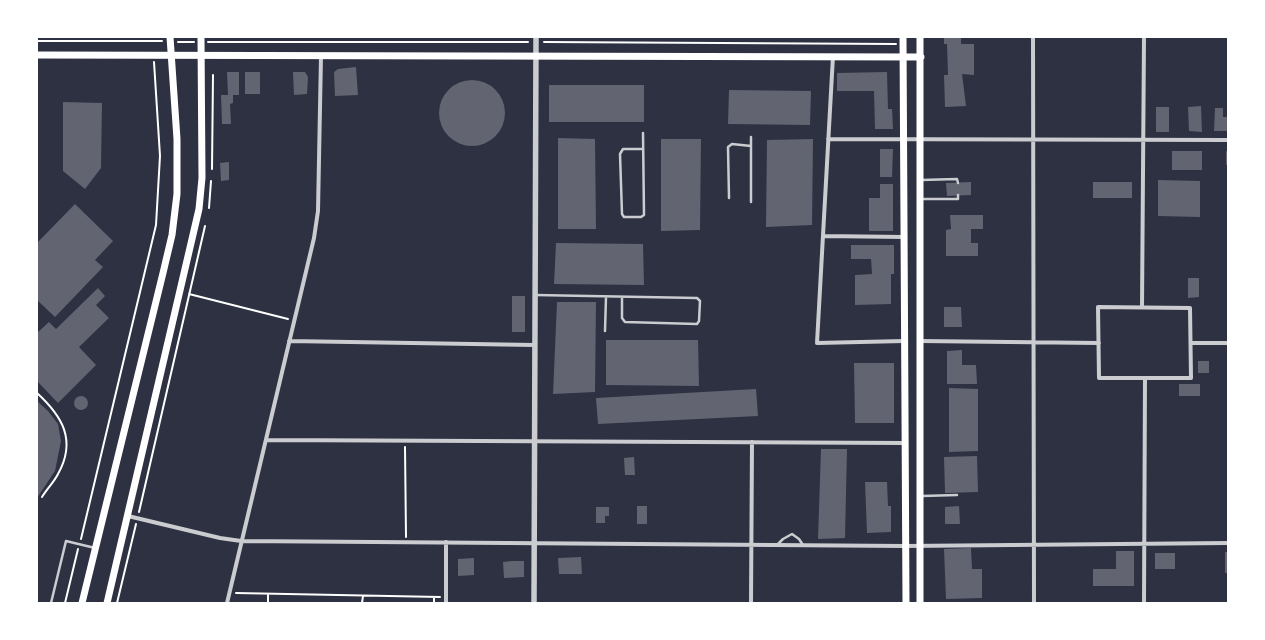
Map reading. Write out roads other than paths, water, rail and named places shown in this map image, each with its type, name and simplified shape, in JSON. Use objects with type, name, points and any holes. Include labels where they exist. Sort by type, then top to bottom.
[{"type":"main road","points":[[904,37],[904,443],[906,603]]},
{"type":"main road","points":[[920,37],[920,603]]},
{"type":"main road","points":[[82,603],[162,280],[174,219],[178,168],[170,39]]},
{"type":"main road","points":[[107,603],[180,292],[200,197],[202,39]]},
{"type":"main road","points":[[37,55],[920,57]]},
{"type":"street","points":[[1032,37],[1034,603]]},
{"type":"street","points":[[1142,308],[1144,37]]},
{"type":"street","points":[[534,603],[536,40]]},
{"type":"street","points":[[227,603],[314,238],[318,211],[321,56]]},
{"type":"street","points":[[832,56],[817,343],[904,341]]},
{"type":"street","points":[[828,139],[1228,140]]},
{"type":"street","points":[[823,236],[904,237]]},
{"type":"street","points":[[1098,307],[1142,308],[1190,308],[1191,378],[1099,378],[1098,307]]},
{"type":"street","points":[[920,340],[1099,343]]},
{"type":"street","points":[[289,341],[534,345]]},
{"type":"street","points":[[1191,343],[1228,343]]},
{"type":"street","points":[[1144,603],[1145,378]]},
{"type":"street","points":[[266,440],[904,443]]},
{"type":"street","points":[[751,603],[752,442]]},
{"type":"street","points":[[128,516],[220,538],[241,541],[905,546],[1228,543]]},
{"type":"street","points":[[446,542],[446,603]]},
{"type":"lane","points":[[643,133],[644,215],[641,217],[624,217],[622,214],[620,154],[623,149],[643,149]]},
{"type":"lane","points":[[751,137],[751,202]]},
{"type":"lane","points":[[729,198],[728,147],[732,144],[751,146]]},
{"type":"lane","points":[[920,180],[957,179],[958,183]]},
{"type":"lane","points":[[920,199],[958,199],[958,196]]},
{"type":"lane","points":[[535,295],[697,298],[700,301],[699,321],[697,324],[625,322],[622,318],[622,297]]},
{"type":"lane","points":[[605,331],[606,297]]},
{"type":"lane","points":[[919,496],[957,494]]},
{"type":"lane","points":[[777,545],[782,538],[792,534],[799,538],[803,545]]},
{"type":"lane","points":[[51,603],[66,541],[96,549]]}]
